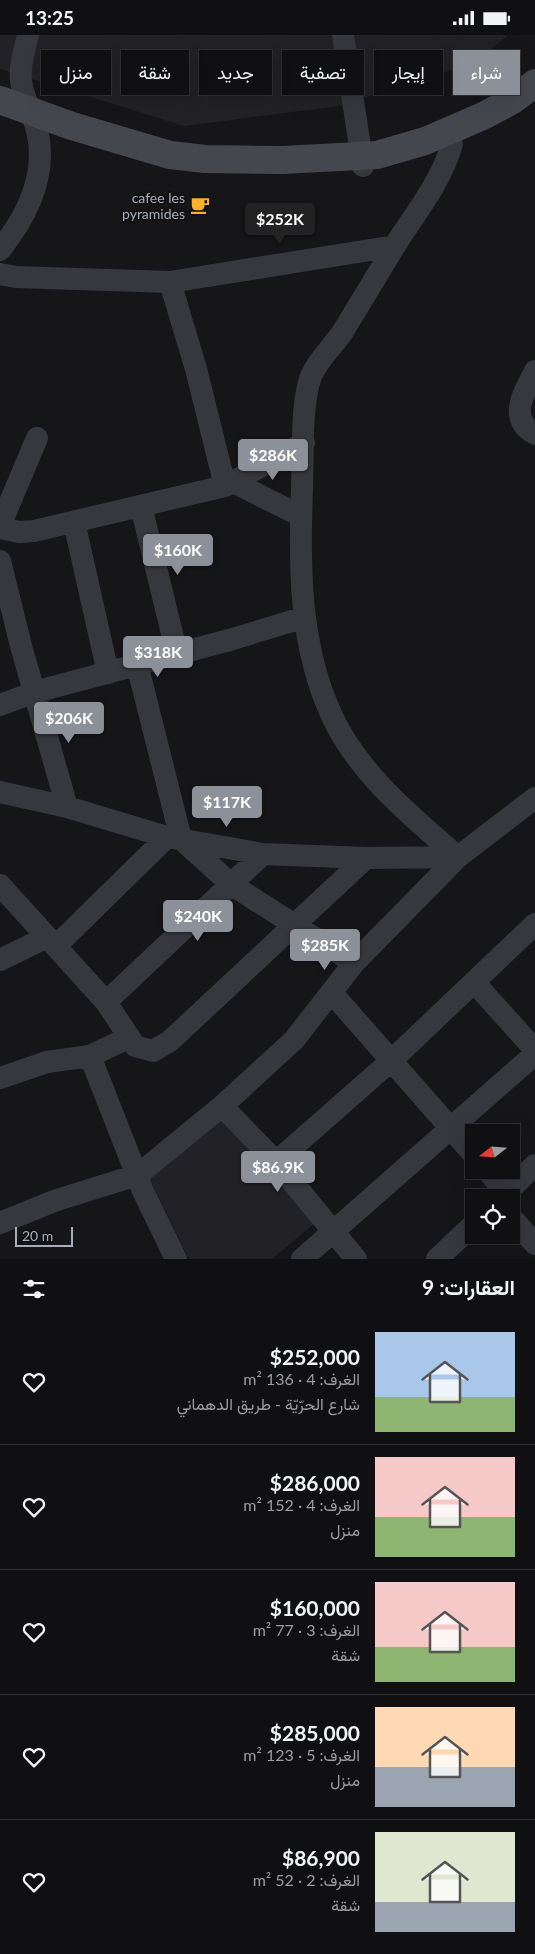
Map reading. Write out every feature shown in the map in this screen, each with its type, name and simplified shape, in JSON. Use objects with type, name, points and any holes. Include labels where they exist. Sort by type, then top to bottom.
[{"type":"main road","points":[[0,117],[34,121],[170,155],[240,161],[407,159],[452,144],[488,128],[532,95]]},
{"type":"main road","points":[[362,160],[425,141],[532,95]]},
{"type":"main road","points":[[0,100],[34,121]]},
{"type":"street","points":[[0,250],[19,223],[36,188],[40,173],[41,153],[34,121],[20,78],[28,35]]},
{"type":"street","points":[[343,35],[362,160]]},
{"type":"street","points":[[452,144],[444,168],[340,335],[311,376],[305,407],[301,516],[304,617],[314,672],[332,717],[355,753],[384,789],[458,857]]},
{"type":"street","points":[[0,275],[170,281],[395,246]]},
{"type":"street","points":[[170,281],[229,484]]},
{"type":"street","points":[[535,371],[520,402],[518,413],[522,423],[535,434]]},
{"type":"street","points":[[37,438],[0,527],[19,531],[34,531],[229,484],[304,443]]},
{"type":"street","points":[[229,484],[301,516]]},
{"type":"street","points":[[142,506],[178,654]]},
{"type":"street","points":[[74,522],[108,673]]},
{"type":"street","points":[[0,561],[21,646],[67,807]]},
{"type":"street","points":[[0,705],[35,691],[178,654],[304,617]]},
{"type":"street","points":[[137,664],[174,838],[232,885],[354,963]]},
{"type":"street","points":[[0,792],[67,807],[174,838],[263,854],[366,858],[458,857]]},
{"type":"street","points":[[0,1223],[54,1201],[137,1175],[222,1106],[303,1032],[354,963],[458,857],[535,798]]},
{"type":"street","points":[[0,960],[52,941],[174,838]]},
{"type":"street","points":[[106,1002],[263,854]]},
{"type":"street","points":[[0,885],[106,1002],[135,1046],[153,1051],[160,1049],[366,858]]},
{"type":"street","points":[[276,1162],[392,1060],[474,982],[533,931]]},
{"type":"street","points":[[302,1259],[451,1129],[535,1052],[474,982]]},
{"type":"street","points":[[332,993],[465,1145]]},
{"type":"street","points":[[0,1078],[47,1062],[90,1056],[128,1038]]},
{"type":"street","points":[[90,1056],[171,1257]]},
{"type":"street","points":[[222,1106],[276,1162],[356,1259]]},
{"type":"street","points":[[510,1189],[535,1165]]},
{"type":"street","points":[[520,1227],[535,1244]]},
{"type":"street","points":[[446,1256],[465,1235]]},
{"type":"shaded area","points":[[0,35],[509,35],[489,50],[453,50],[453,69],[443,73],[443,50],[374,50],[374,95],[339,106],[184,126],[84,95],[111,95],[111,50],[41,50],[41,82],[0,69]]},
{"type":"shaded area","points":[[216,1112],[315,1223],[272,1259],[189,1259],[147,1173]]},
{"type":"place","name":"cafee les pyramides","points":[[200,205]]}]
